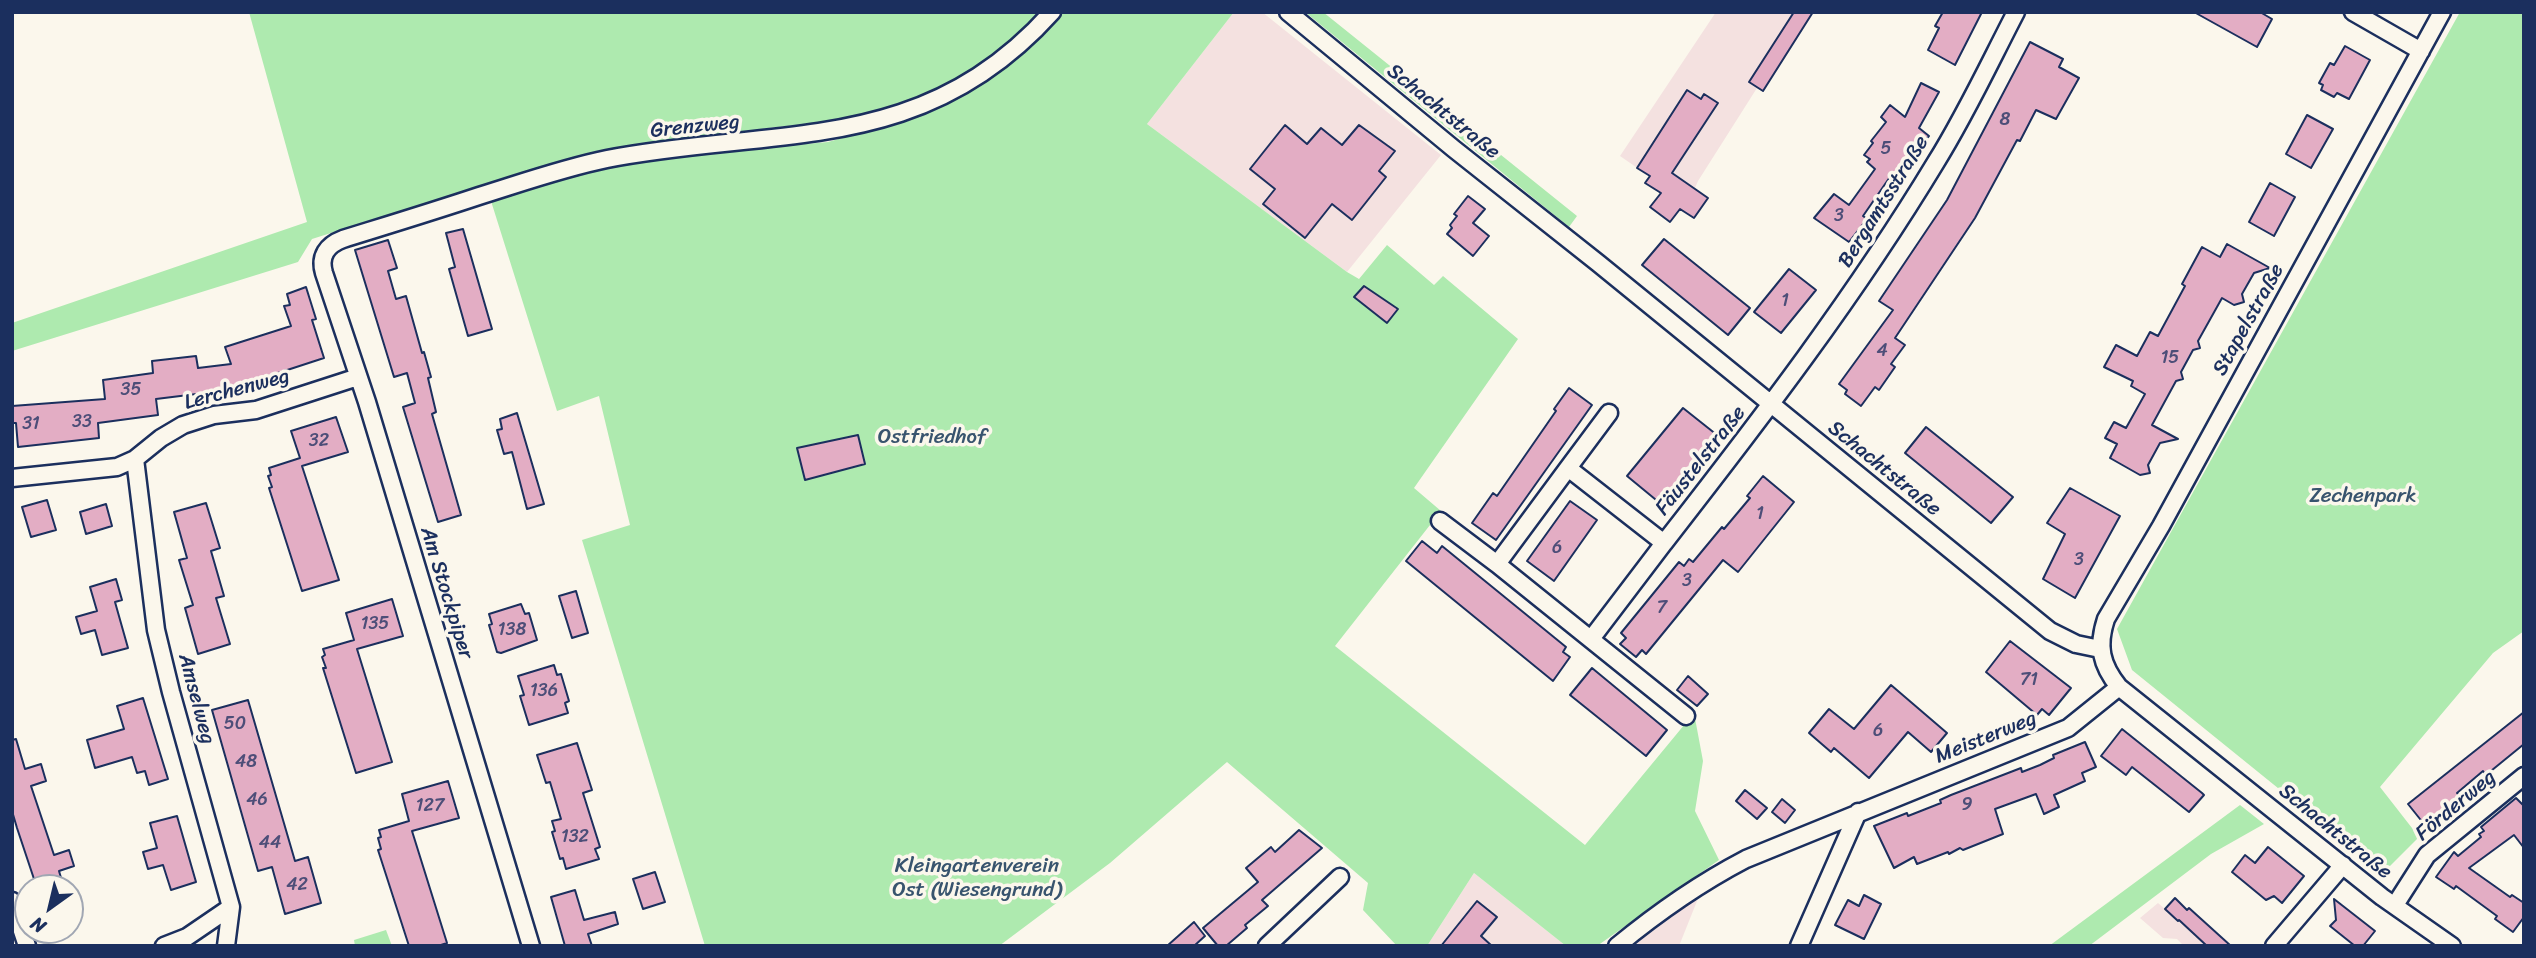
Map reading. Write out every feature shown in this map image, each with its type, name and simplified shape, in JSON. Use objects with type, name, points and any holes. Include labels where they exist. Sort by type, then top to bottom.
[{"type":"street","name":"Grenzweg","points":[[324,253],[343,239],[571,168],[648,152],[820,133],[907,112],[941,97],[989,70],[1026,40],[1052,12]]},
{"type":"street","name":"Schachtstraße","points":[[1288,12],[2050,631],[2076,644],[2100,649],[2109,674],[2119,687],[2343,865],[2452,946]]},
{"type":"street","name":"Bergamtsstraße","points":[[1772,405],[1858,284],[1937,161],[2017,12]]},
{"type":"street","points":[[2353,12],[2421,51]]},
{"type":"street","name":"Stapelstraße","points":[[2100,649],[2106,619],[2167,514],[2442,12]]},
{"type":"street","name":"Am Stockpiper","points":[[324,253],[324,273],[531,946]]},
{"type":"street","name":"Lerchenweg","points":[[12,478],[102,470],[135,459],[161,438],[183,425],[214,415],[256,410],[358,377]]},
{"type":"street","name":"Fäustelstraße","points":[[1591,639],[1772,405]]},
{"type":"street","points":[[1497,564],[1609,413]]},
{"type":"street","name":"Amselweg","points":[[135,459],[156,630],[231,907],[226,946]]},
{"type":"street","name":"Fäustelstraße","points":[[1568,468],[1664,543]]},
{"type":"street","points":[[1440,521],[1686,716]]},
{"type":"street","name":"Meisterweg","points":[[1617,946],[1644,923],[1746,859],[2068,728],[2119,687]]},
{"type":"street","name":"Förderweg","points":[[2395,905],[2427,855],[2524,776]]},
{"type":"street","points":[[1799,946],[1858,812]]},
{"type":"street","points":[[2274,946],[2343,865]]},
{"type":"street","points":[[1267,946],[1340,877]]},
{"type":"street","points":[[12,901],[27,946]]},
{"type":"street","points":[[164,946],[192,941],[231,907]]},
{"type":"shaded area","points":[[1234,12],[1262,12],[1441,155],[1347,272],[1147,124]]},
{"type":"shaded area","points":[[1716,12],[1814,12],[1763,92],[1757,88],[1698,181],[1695,188],[1709,198],[1694,219],[1680,210],[1670,222],[1650,207],[1659,192],[1645,183],[1649,176],[1620,156]]},
{"type":"shaded area","points":[[1474,873],[1566,946],[1427,946]]},
{"type":"shaded area","points":[[1699,896],[1679,946],[1633,946]]},
{"type":"shaded area","points":[[2175,898],[2231,946],[2184,946],[2177,939],[2163,938],[2140,918],[2158,903],[2165,909]]},
{"type":"green space","points":[[249,12],[1042,12],[984,63],[960,79],[914,102],[836,121],[769,128],[586,159],[470,189],[312,239],[298,262],[12,351],[12,323],[307,222]]},
{"type":"green space","name":"Ostfriedhof","points":[[1062,12],[1234,12],[1147,124],[1359,279],[1387,245],[1434,285],[1443,276],[1518,339],[1414,488],[1441,511],[1335,646],[1585,845],[1694,713],[1703,761],[1695,811],[1719,860],[1597,946],[1566,946],[1474,873],[1427,946],[1397,946],[1363,910],[1368,883],[1227,762],[1110,863],[999,946],[705,946],[582,540],[630,525],[599,396],[557,411],[491,201],[561,177],[608,166],[650,158],[828,142],[922,115],[968,92],[1017,59]]},
{"type":"green space","points":[[1305,12],[1323,12],[1577,216],[1569,227]]},
{"type":"green space","name":"Zechenpark","points":[[2460,12],[2524,12],[2524,631],[2493,653],[2380,787],[2419,837],[2383,873],[2132,670],[2117,629]]},
{"type":"green space","points":[[2240,805],[2264,824],[2211,854],[2089,946],[2049,946]]},
{"type":"green space","points":[[386,930],[392,946],[355,946],[354,940]]},
{"type":"building","points":[[1794,12],[1813,12],[1763,91],[1749,82]]},
{"type":"building","points":[[1943,12],[1982,12],[1955,65],[1928,50],[1939,28],[1935,26]]},
{"type":"building","points":[[2194,12],[2260,12],[2272,19],[2257,47]]},
{"type":"building","points":[[2030,42],[2063,59],[2059,67],[2079,78],[2056,119],[2036,110],[1975,218],[1895,338],[1905,345],[1891,364],[1895,367],[1879,390],[1875,387],[1861,406],[1845,394],[1847,390],[1839,384],[1893,310],[1879,301],[1947,200]]},
{"type":"building","points":[[2345,46],[2370,60],[2349,99],[2337,93],[2334,97],[2321,90],[2323,85],[2319,83],[2330,63],[2334,65]]},
{"type":"building","points":[[1921,83],[1939,92],[1919,128],[1929,136],[1919,147],[1917,145],[1902,164],[1901,182],[1892,174],[1863,216],[1867,219],[1849,242],[1814,218],[1834,194],[1849,205],[1875,169],[1867,162],[1870,159],[1864,155],[1886,122],[1881,117],[1890,105],[1905,117]]},
{"type":"building","points":[[1687,90],[1701,99],[1704,94],[1718,103],[1672,173],[1708,198],[1694,218],[1680,209],[1670,222],[1650,207],[1661,193],[1645,183],[1650,176],[1637,168]]},
{"type":"building","points":[[2307,115],[2333,129],[2311,168],[2286,154]]},
{"type":"building","points":[[1285,125],[1307,144],[1321,128],[1342,145],[1359,125],[1395,151],[1379,171],[1386,177],[1352,220],[1332,204],[1305,238],[1263,204],[1275,189],[1250,169]]},
{"type":"building","points":[[2270,183],[2295,197],[2274,236],[2249,222]]},
{"type":"building","points":[[1468,196],[1485,209],[1473,223],[1489,236],[1473,256],[1447,234],[1457,216],[1454,214]]},
{"type":"building","points":[[463,229],[492,329],[468,336],[449,269],[455,267],[446,233]]},
{"type":"building","points":[[1664,239],[1750,308],[1728,335],[1642,265]]},
{"type":"building","points":[[388,240],[397,268],[388,271],[396,299],[406,296],[422,353],[424,352],[436,412],[432,414],[461,515],[438,522],[403,407],[415,403],[407,373],[394,377],[355,250]]},
{"type":"building","points":[[2227,244],[2270,268],[2254,273],[2242,294],[2244,302],[2234,305],[2222,298],[2198,341],[2200,348],[2193,350],[2181,372],[2183,379],[2176,381],[2152,425],[2178,439],[2160,443],[2148,465],[2150,473],[2140,475],[2110,458],[2117,444],[2105,438],[2114,422],[2126,428],[2145,394],[2131,386],[2133,381],[2104,367],[2116,345],[2137,356],[2150,332],[2158,336],[2202,247],[2220,257]]},
{"type":"building","points":[[1789,269],[1816,290],[1781,333],[1754,312]]},
{"type":"building","points":[[1364,286],[1398,309],[1387,323],[1354,297]]},
{"type":"building","points":[[306,287],[316,319],[312,320],[324,358],[229,390],[156,399],[158,415],[98,423],[99,438],[18,447],[16,423],[12,423],[12,406],[105,399],[103,380],[153,373],[152,361],[196,356],[198,368],[231,364],[225,347],[291,326],[284,306],[290,305],[287,294]]},
{"type":"building","points":[[1569,388],[1592,405],[1496,540],[1472,523],[1493,493],[1497,496]]},
{"type":"building","points":[[1683,408],[1717,435],[1661,504],[1627,476]]},
{"type":"building","points":[[517,413],[544,504],[527,509],[512,452],[504,454],[497,430],[502,429],[500,419]]},
{"type":"building","points":[[336,417],[348,452],[302,466],[339,580],[302,591],[269,488],[272,487],[268,476],[271,475],[269,468],[300,458],[291,431]]},
{"type":"building","points":[[1926,427],[2013,497],[1991,523],[1905,453]]},
{"type":"building","points":[[858,435],[865,464],[805,480],[797,448]]},
{"type":"building","points":[[1763,476],[1794,502],[1738,572],[1723,560],[1646,654],[1642,650],[1636,657],[1620,644],[1626,638],[1621,633],[1679,562],[1684,566],[1689,559],[1693,562],[1722,527],[1724,529],[1750,498],[1747,496]]},
{"type":"building","points":[[2070,488],[2120,516],[2075,598],[2043,579],[2065,534],[2047,523]]},
{"type":"building","points":[[47,500],[56,530],[31,537],[22,507]]},
{"type":"building","points":[[1570,501],[1597,520],[1554,581],[1527,561]]},
{"type":"building","points":[[206,503],[220,548],[211,551],[224,596],[216,598],[230,644],[198,654],[185,608],[193,605],[179,560],[187,558],[174,512]]},
{"type":"building","points":[[106,504],[112,526],[86,534],[80,512]]},
{"type":"building","points":[[1422,541],[1437,553],[1442,546],[1566,647],[1563,652],[1570,657],[1553,681],[1406,561]]},
{"type":"building","points":[[116,579],[122,600],[115,602],[128,648],[102,655],[95,630],[81,634],[76,617],[97,611],[90,587]]},
{"type":"building","points":[[576,591],[588,633],[572,638],[559,596]]},
{"type":"building","points":[[392,599],[403,636],[357,649],[392,762],[356,773],[323,668],[326,668],[322,657],[325,655],[323,649],[354,640],[346,613]]},
{"type":"building","points":[[521,604],[525,614],[529,613],[537,640],[501,653],[497,652],[489,625],[492,624],[489,614]]},
{"type":"building","points":[[2010,641],[2071,688],[2049,715],[2042,709],[2037,715],[1986,672]]},
{"type":"building","points":[[554,665],[557,675],[561,674],[569,701],[565,703],[568,713],[529,725],[520,696],[524,695],[518,676]]},
{"type":"building","points":[[1592,668],[1667,730],[1646,756],[1570,695]]},
{"type":"building","points":[[1688,676],[1708,694],[1697,706],[1677,690]]},
{"type":"building","points":[[1891,685],[1947,733],[1931,752],[1908,732],[1869,778],[1834,748],[1831,752],[1809,733],[1829,709],[1854,729]]},
{"type":"building","points":[[143,698],[168,779],[149,785],[145,771],[137,773],[132,757],[95,768],[87,740],[124,729],[117,706]]},
{"type":"building","points":[[248,700],[295,861],[308,857],[321,903],[285,914],[272,867],[258,871],[212,710]]},
{"type":"building","points":[[2524,712],[2524,744],[2486,775],[2483,771],[2457,793],[2460,797],[2424,824],[2408,804]]},
{"type":"building","points":[[2122,729],[2204,795],[2189,812],[2132,767],[2126,775],[2101,756]]},
{"type":"building","points":[[16,739],[25,769],[41,764],[46,781],[31,786],[54,855],[69,850],[74,866],[59,871],[60,874],[32,874],[12,811],[12,740]]},
{"type":"building","points":[[2085,742],[2096,767],[2082,773],[2085,781],[2054,795],[2059,807],[2044,814],[2036,794],[1995,809],[2003,834],[1917,864],[1914,857],[1894,868],[1874,826],[1941,803],[1940,800],[1951,795],[2021,768],[2022,772],[2040,765],[2054,758],[2053,755]]},
{"type":"building","points":[[577,743],[592,790],[583,793],[600,847],[595,849],[599,859],[566,869],[552,832],[555,831],[552,821],[561,819],[550,782],[546,783],[537,755]]},
{"type":"building","points":[[448,781],[459,818],[412,831],[447,943],[438,946],[409,946],[378,850],[381,849],[379,830],[409,821],[402,794]]},
{"type":"building","points":[[1745,790],[1767,808],[1757,819],[1736,801]]},
{"type":"building","points":[[2516,798],[2524,806],[2524,848],[2514,835],[2469,868],[2510,897],[2512,895],[2524,903],[2524,917],[2513,932],[2495,919],[2497,916],[2456,886],[2454,889],[2436,877],[2454,852],[2458,856],[2481,837],[2479,834],[2484,831],[2481,827]]},
{"type":"building","points":[[1782,799],[1795,810],[1785,823],[1772,812]]},
{"type":"building","points":[[177,816],[196,882],[171,890],[163,865],[148,869],[143,852],[157,848],[150,823]]},
{"type":"building","points":[[1299,830],[1322,848],[1262,900],[1268,906],[1245,925],[1247,928],[1226,946],[1218,946],[1203,928],[1258,882],[1246,868],[1271,847],[1275,852]]},
{"type":"building","points":[[2268,847],[2304,876],[2282,903],[2274,896],[2266,900],[2232,872],[2245,855],[2255,863]]},
{"type":"building","points":[[655,872],[665,902],[643,909],[633,879]]},
{"type":"building","points":[[575,890],[584,920],[615,912],[618,924],[588,934],[592,946],[565,946],[551,897]]},
{"type":"building","points":[[1864,895],[1881,904],[1864,939],[1835,925],[1848,900],[1859,906]]},
{"type":"building","points":[[2175,898],[2231,946],[2207,946],[2165,909]]},
{"type":"building","points":[[2334,899],[2375,931],[2363,946],[2355,946],[2330,926],[2336,920]]},
{"type":"building","points":[[1477,901],[1497,917],[1481,936],[1492,946],[1441,946]]},
{"type":"building","points":[[1194,922],[1205,936],[1194,946],[1167,946]]},
{"type":"park label","name":"Kleingartenverein Ost (Wiesengrund)","points":[[977,879]]}]
